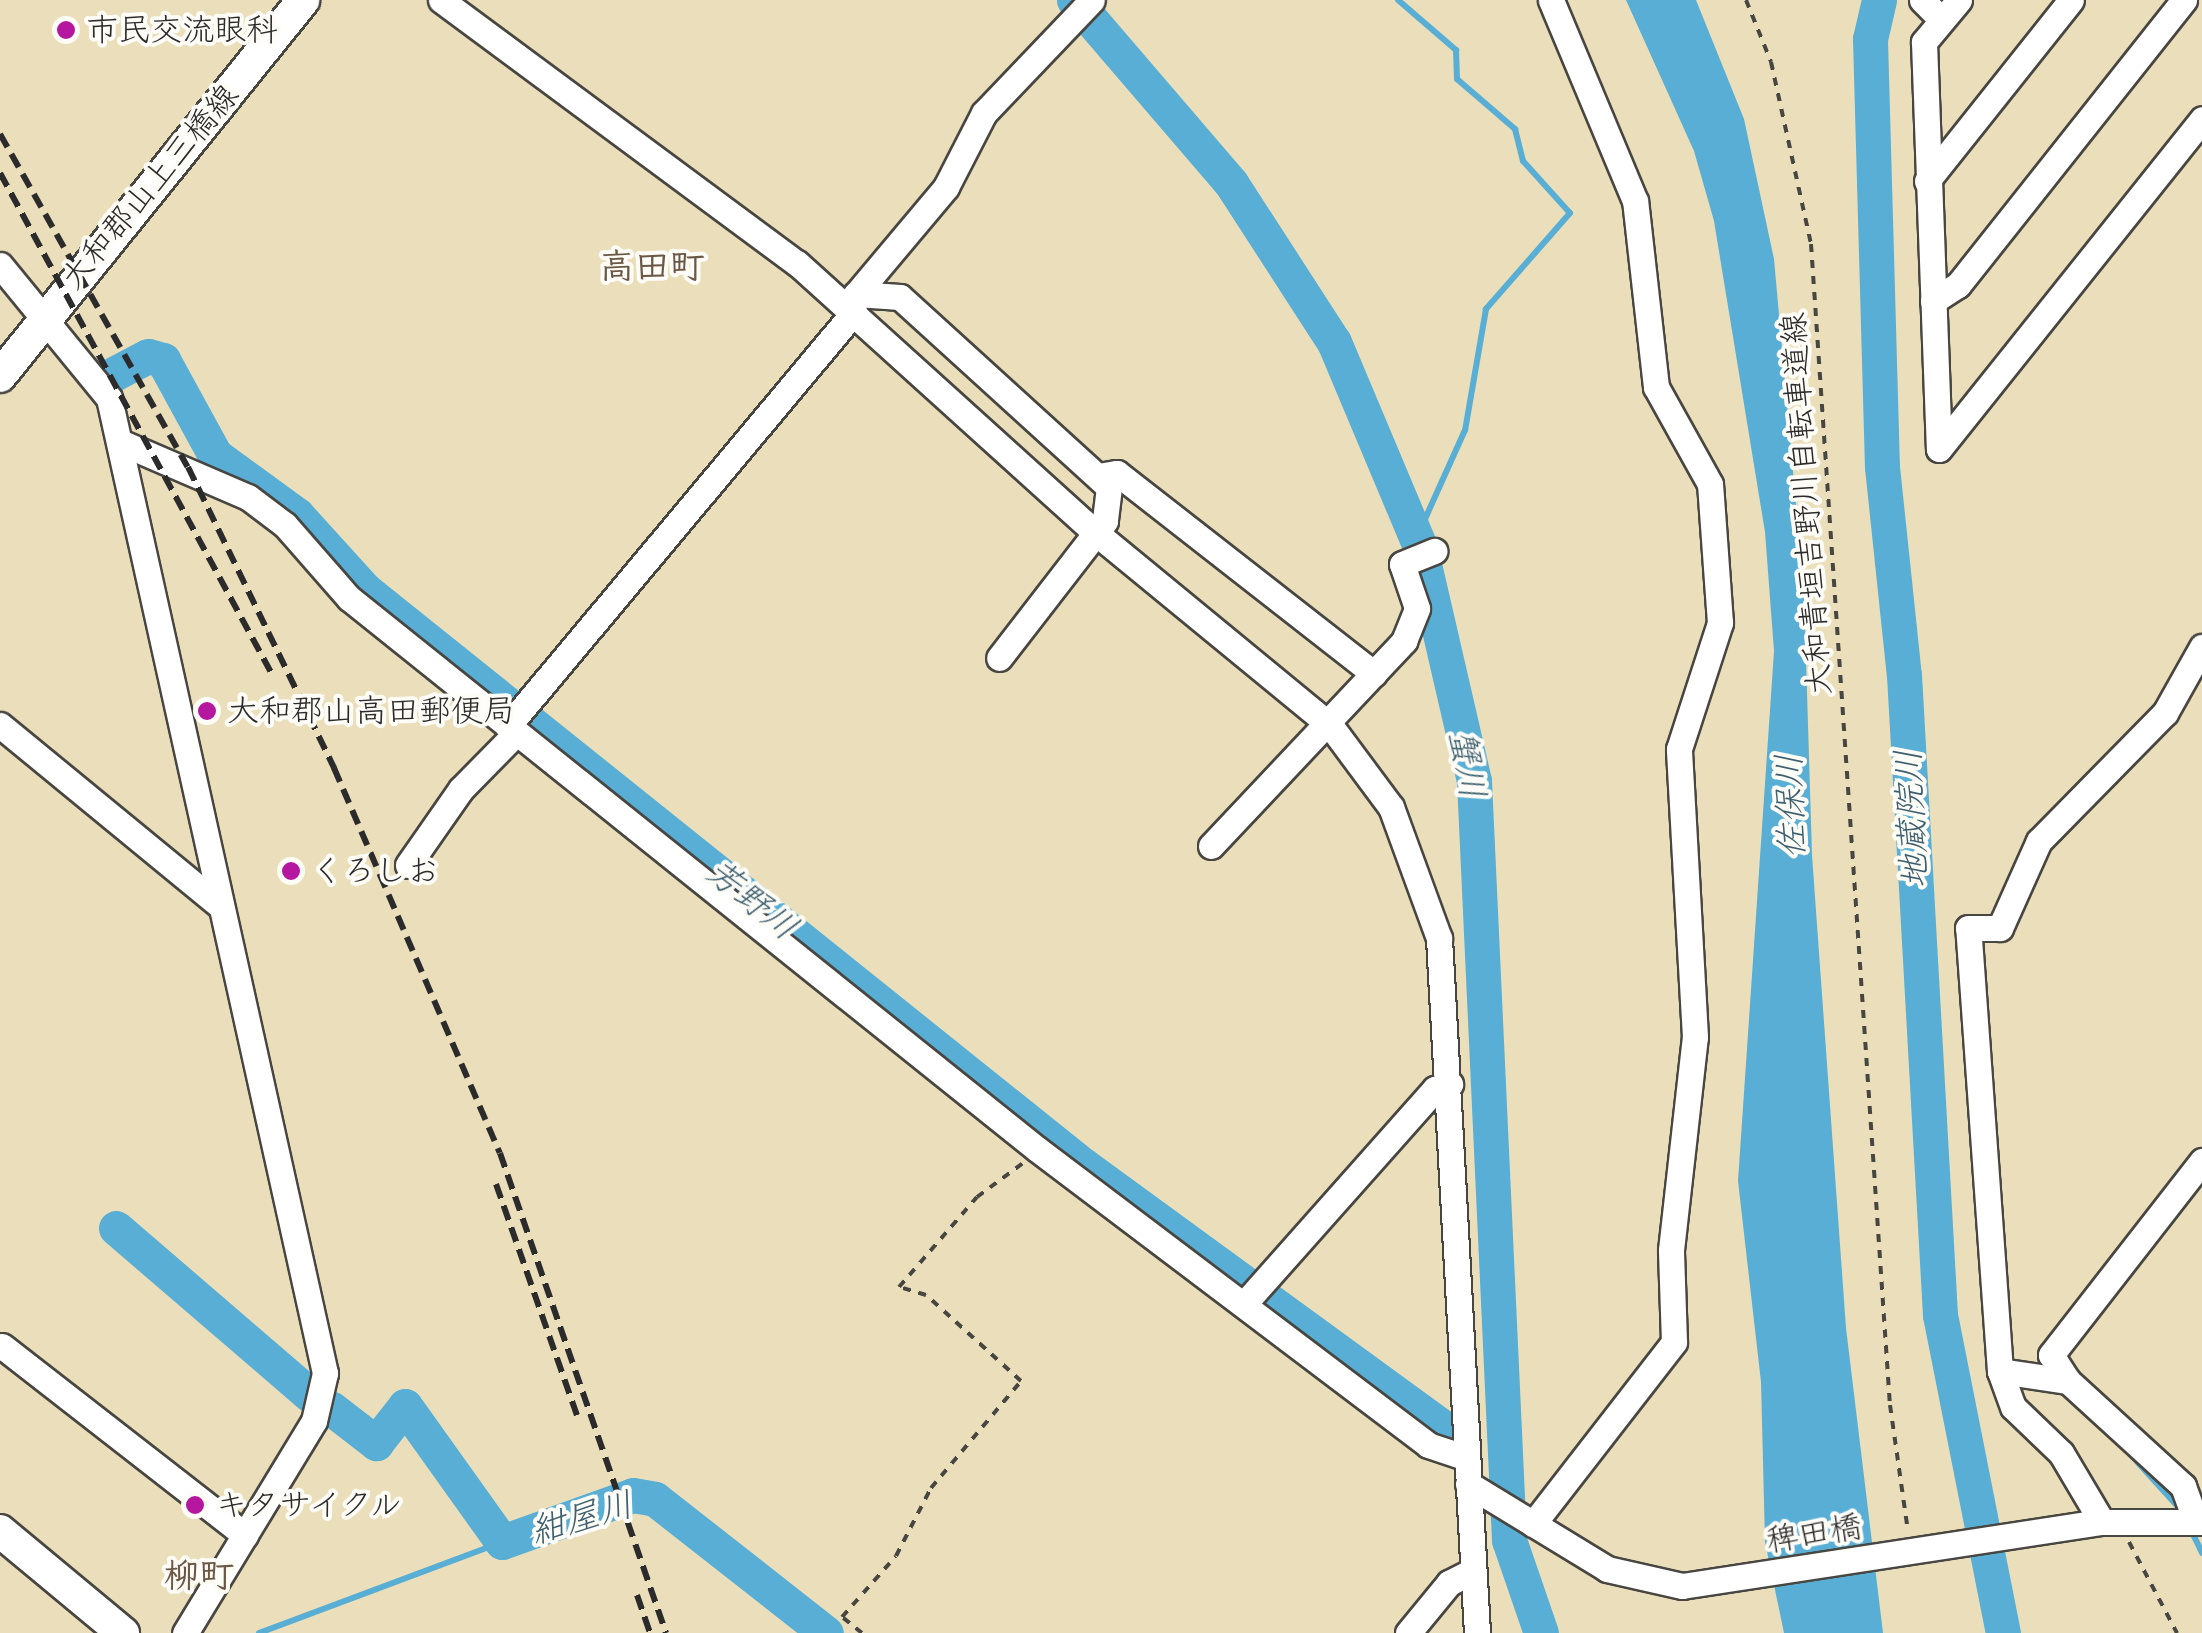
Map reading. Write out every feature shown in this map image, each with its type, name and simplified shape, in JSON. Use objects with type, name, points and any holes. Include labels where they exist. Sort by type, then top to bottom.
[{"type":"main road","name":"大和郡山上三橋線","points":[[0,376],[302,0]]},
{"type":"main road","points":[[0,1531],[123,1633]]},
{"type":"street","points":[[440,0],[852,304],[1096,533],[1330,725],[1390,807],[1419,870],[1439,938],[1450,1084],[1477,1633]]},
{"type":"street","points":[[408,865],[461,789],[512,730],[525,706],[946,186],[984,113],[1092,0]]},
{"type":"street","points":[[1532,1523],[1674,1342],[1669,1279],[1695,1037],[1679,749],[1720,623],[1710,484],[1656,387],[1635,201],[1551,0]]},
{"type":"street","points":[[1922,0],[1950,10],[1924,42],[1940,449],[2202,119]]},
{"type":"street","points":[[1928,181],[2071,0]]},
{"type":"street","points":[[1933,301],[1958,284],[2184,0]]},
{"type":"street","points":[[0,265],[46,314],[110,398],[218,904],[325,1373],[314,1421],[184,1633]]},
{"type":"street","points":[[852,304],[900,296],[1104,475],[1110,508],[1096,533],[998,658]]},
{"type":"street","name":"稗田橋","points":[[120,442],[248,496],[349,598],[1037,1150],[1568,1550],[1642,1582],[1743,1578],[2109,1521],[2199,1521]]},
{"type":"street","points":[[1104,475],[1118,473],[1374,674]]},
{"type":"street","points":[[1211,846],[1272,772],[1330,725],[1416,622],[1402,564],[1434,551]]},
{"type":"street","points":[[2109,1521],[2091,1491],[2013,1407],[2000,1371],[1968,928],[2000,928],[2039,841],[2165,713],[2202,647]]},
{"type":"street","points":[[1,728],[218,904]]},
{"type":"street","points":[[1244,1304],[1435,1090],[1450,1084]]},
{"type":"street","points":[[2199,1521],[2183,1486],[2068,1380],[2051,1356],[2202,1160]]},
{"type":"street","points":[[2,1346],[245,1535]]},
{"type":"street","points":[[2000,1371],[2068,1380]]},
{"type":"street","points":[[1408,1633],[1449,1583],[1471,1572]]},
{"type":"path","name":"大和青垣吉野川自転車道線","points":[[1746,0],[1771,62],[1811,244],[1890,1405],[1914,1552]]},
{"type":"path","points":[[862,1633],[842,1617],[896,1556],[932,1488],[1021,1382],[926,1295],[899,1287],[976,1197],[1037,1150]]},
{"type":"path","points":[[2109,1521],[2177,1633]]},
{"type":"water","name":"佐保川","points":[[1626,0],[1696,0],[1744,119],[1774,259],[1804,594],[1812,855],[1846,1328],[1883,1633],[1784,1633],[1765,1542],[1761,1382],[1738,1181],[1774,651],[1765,532],[1714,221],[1694,151]]},
{"type":"waterway","name":"蟹川","points":[[1074,0],[1231,183],[1334,342],[1420,547],[1474,781],[1509,1540],[1541,1633]]},
{"type":"waterway","points":[[1398,0],[1456,50],[1457,79],[1515,129],[1523,161],[1570,213],[1486,309],[1465,430],[1417,537]]},
{"type":"waterway","name":"地蔵院川","points":[[1879,0],[1870,39],[1882,467],[1904,675],[1940,1315],[2003,1633]]},
{"type":"waterway","name":"芳野川","points":[[108,377],[148,356],[163,360],[215,455],[297,515],[365,590],[1083,1165],[1441,1426]]},
{"type":"waterway","name":"紺屋川","points":[[116,1228],[310,1395]]},
{"type":"waterway","name":"紺屋川","points":[[332,1409],[376,1443],[405,1406],[502,1542],[633,1495],[655,1499],[826,1633]]},
{"type":"waterway","points":[[2131,1455],[2179,1508]]},
{"type":"waterway","points":[[2190,1528],[2202,1553]]},
{"type":"waterway","points":[[259,1633],[502,1542]]},
{"type":"railway","points":[[0,134],[188,467],[334,768],[500,1153],[666,1633]]},
{"type":"railway","points":[[0,173],[273,676]]},
{"type":"railway","points":[[496,1184],[577,1415]]},
{"type":"railway","points":[[637,1595],[650,1633]]},
{"type":"place","name":"市民交流眼科","points":[[66,30]]},
{"type":"place","name":"大和郡山高田郵便局","points":[[207,711]]},
{"type":"place","name":"くろしお","points":[[291,871]]},
{"type":"place","name":"キタサイクル","points":[[195,1505]]},
{"type":"district","name":"高田町","points":[[652,267]]},
{"type":"district","name":"柳町","points":[[199,1576]]}]
